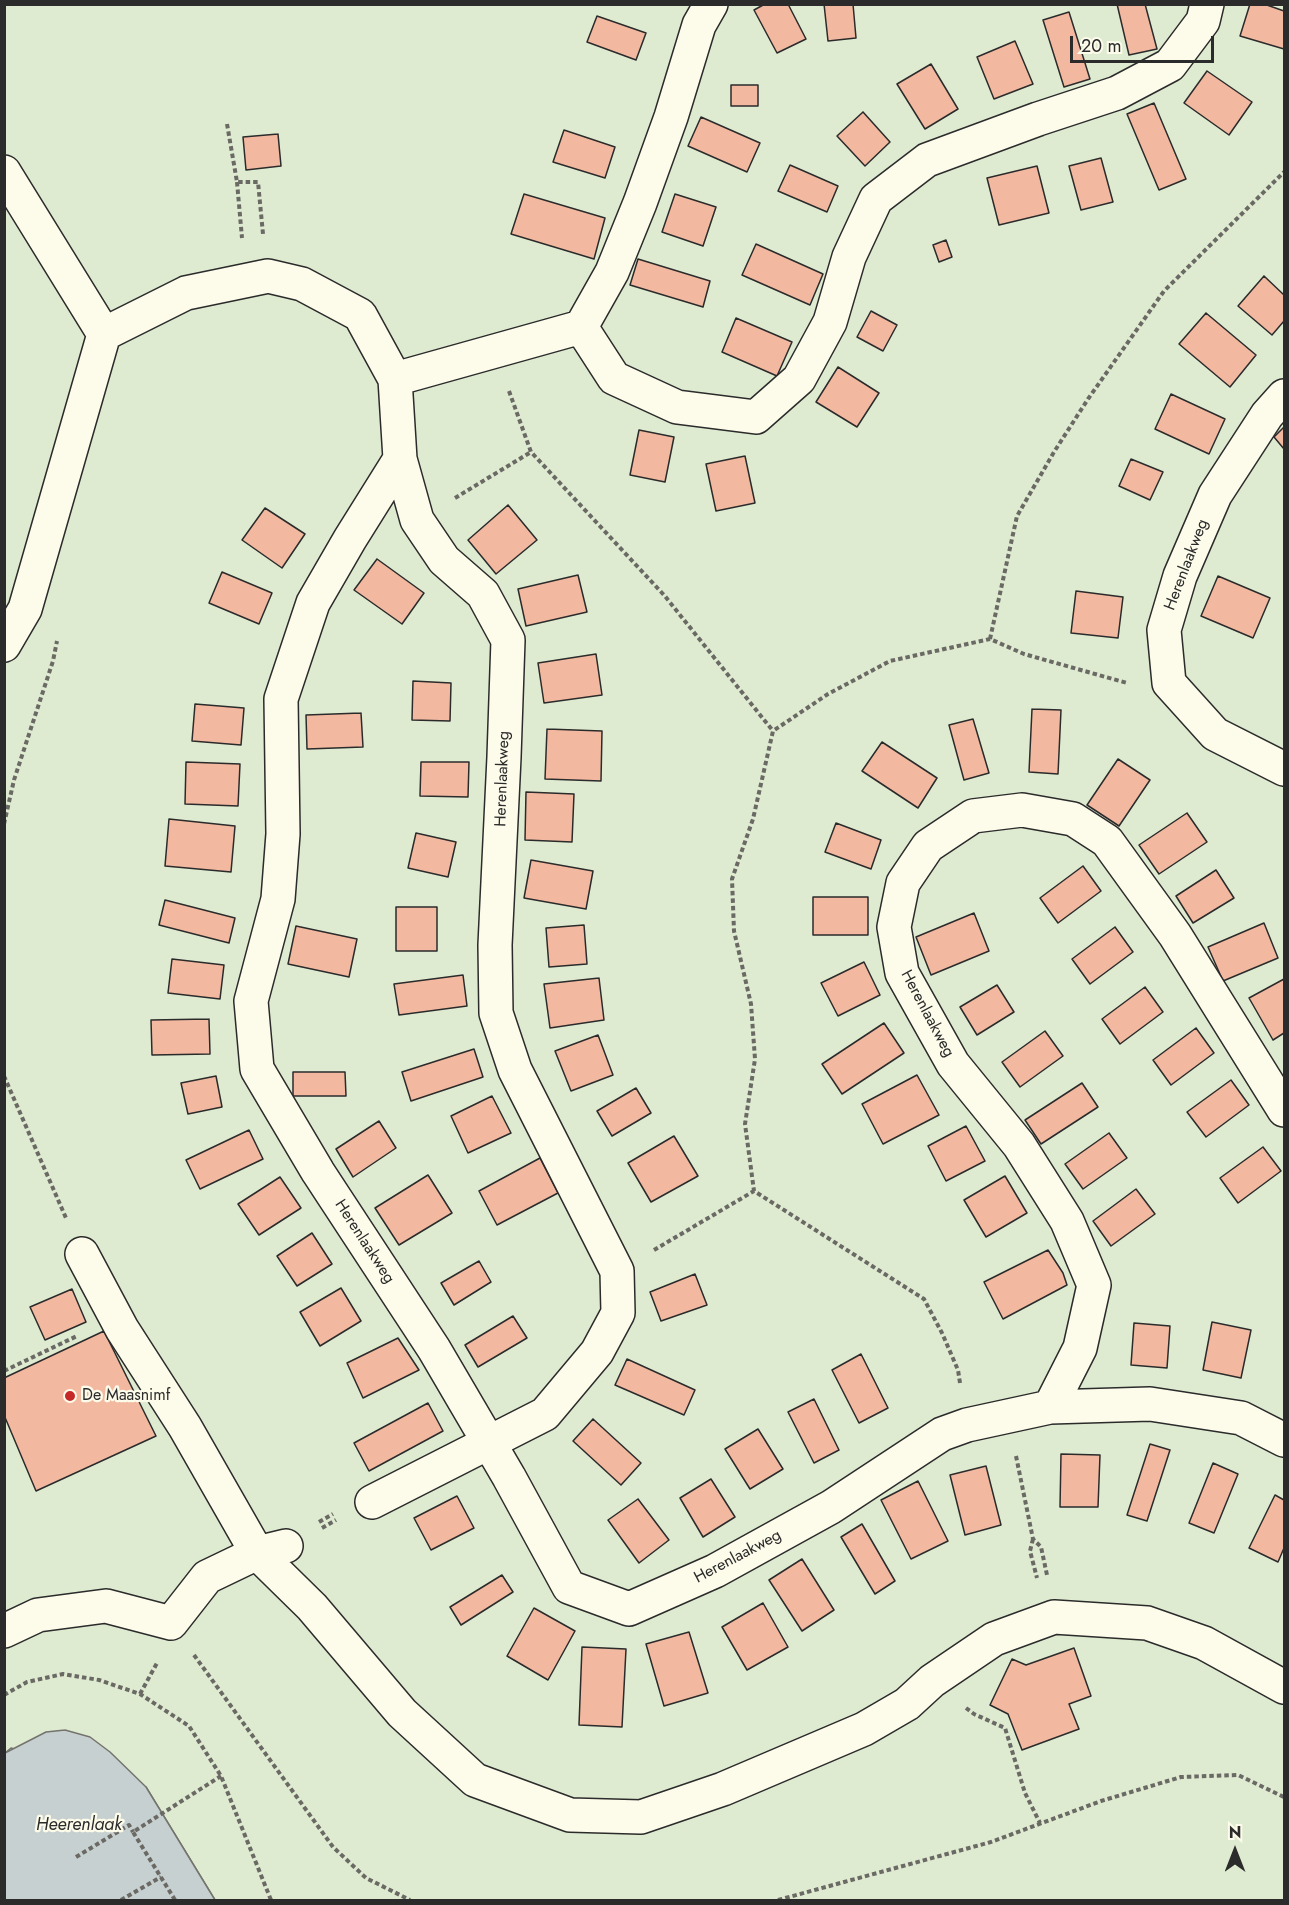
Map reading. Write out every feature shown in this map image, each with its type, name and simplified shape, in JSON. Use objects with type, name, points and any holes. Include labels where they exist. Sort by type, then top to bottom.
[{"type":"lane","points":[[394,379],[581,327],[612,272],[640,203],[671,117],[699,25],[711,4]]},
{"type":"lane","points":[[581,327],[614,378],[677,407],[756,417],[799,379],[830,322],[849,257],[876,199],[927,160],[1117,93],[1170,65],[1203,21],[1207,4]]},
{"type":"lane","points":[[4,172],[104,334],[25,609],[4,645]]},
{"type":"lane","name":"Herenlaakweg","points":[[104,334],[186,293],[268,276],[302,284],[360,315],[394,379],[400,459],[417,520],[444,560],[483,594],[507,640],[495,945],[496,1013],[515,1070],[617,1271],[618,1313],[597,1352],[545,1414],[375,1500]]},
{"type":"lane","name":"Herenlaakweg","points":[[1169,683],[1164,630],[1180,576],[1215,495],[1267,416],[1284,396]]},
{"type":"lane","name":"Herenlaakweg","points":[[400,459],[313,603],[280,699],[283,834],[278,898],[251,1001],[257,1069],[318,1173],[434,1349],[569,1587],[629,1609],[715,1571],[831,1507],[942,1434],[967,1425],[1050,1407],[1150,1404],[1241,1418],[1284,1440]]},
{"type":"lane","points":[[1169,683],[1215,734],[1284,769]]},
{"type":"lane","name":"Herenlaakweg","points":[[1050,1407],[1080,1348],[1094,1285],[1067,1221],[1019,1145],[953,1064],[902,973],[894,927],[903,882],[928,846],[973,816],[1022,810],[1073,819],[1107,841],[1175,935],[1284,1110]]},
{"type":"lane","points":[[82,1254],[116,1317],[185,1427],[312,1608],[402,1713],[475,1780],[570,1815],[641,1816],[723,1789],[864,1729],[908,1704],[932,1681],[994,1639],[1054,1617],[1147,1623],[1204,1643],[1284,1687]]},
{"type":"lane","points":[[4,1631],[38,1616],[106,1606],[171,1623],[207,1577],[271,1549]]},
{"type":"path","points":[[227,124],[237,182],[242,239]]},
{"type":"path","points":[[990,639],[1017,516],[1054,452],[1088,399],[1164,291],[1284,172]]},
{"type":"path","points":[[237,182],[258,182],[268,276]]},
{"type":"path","points":[[495,351],[531,452],[664,595],[773,731]]},
{"type":"path","points":[[417,520],[531,452]]},
{"type":"path","points":[[967,1425],[958,1370],[924,1299],[754,1191],[745,1124],[755,1059],[751,1004],[735,931],[732,879],[753,819],[773,731],[828,694],[890,661],[990,639],[1024,654],[1136,686],[1169,683]]},
{"type":"path","points":[[4,1076],[82,1254]]},
{"type":"path","points":[[617,1271],[754,1191]]},
{"type":"path","points":[[4,1371],[116,1317]]},
{"type":"path","points":[[1008,1417],[1033,1539],[1041,1547]]},
{"type":"path","points":[[271,1549],[365,1498],[375,1500]]},
{"type":"path","points":[[171,1623],[333,1847],[366,1878],[410,1900]]},
{"type":"path","points":[[4,1695],[27,1682],[63,1674],[99,1680],[140,1694],[189,1726],[221,1776],[271,1900]]},
{"type":"path","points":[[932,1681],[974,1714],[1005,1728],[1026,1792],[1041,1823]]},
{"type":"path","points":[[777,1900],[991,1842],[1101,1801],[1181,1776],[1238,1775],[1284,1797]]},
{"type":"path","points":[[133,1832],[221,1776]]},
{"type":"path","points":[[76,1857],[129,1825],[175,1900]]},
{"type":"path","points":[[121,1900],[160,1877]]},
{"type":"green space","points":[[5,5],[1284,5],[1284,1900],[215,1900],[146,1787],[11,1748],[5,1753]]},
{"type":"water","name":"Heerenlaak","points":[[65,1730],[90,1737],[110,1752],[146,1787],[215,1900],[5,1900],[5,1753],[46,1732]]},
{"type":"building","points":[[765,4],[788,4],[806,39],[777,53],[754,10]]},
{"type":"building","points":[[824,4],[853,4],[856,38],[828,41]]},
{"type":"building","points":[[1117,4],[1145,4],[1157,49],[1129,55]]},
{"type":"building","points":[[1250,4],[1264,4],[1284,11],[1284,49],[1240,36]]},
{"type":"building","points":[[1069,12],[1090,79],[1064,87],[1043,20]]},
{"type":"building","points":[[597,16],[646,33],[636,60],[587,42]]},
{"type":"building","points":[[1015,41],[1033,84],[994,99],[977,57]]},
{"type":"building","points":[[931,64],[958,109],[925,129],[897,84]]},
{"type":"building","points":[[1207,71],[1252,102],[1229,135],[1184,103]]},
{"type":"building","points":[[731,85],[758,85],[758,106],[731,106]]},
{"type":"building","points":[[1154,103],[1186,179],[1159,190],[1127,114]]},
{"type":"building","points":[[863,112],[890,142],[865,166],[837,136]]},
{"type":"building","points":[[701,117],[760,143],[747,172],[688,146]]},
{"type":"building","points":[[564,130],[615,147],[605,178],[553,162]]},
{"type":"building","points":[[278,134],[281,166],[246,170],[243,137]]},
{"type":"building","points":[[1101,158],[1113,202],[1081,210],[1069,166]]},
{"type":"building","points":[[790,165],[838,186],[827,212],[778,191]]},
{"type":"building","points":[[1037,166],[1049,213],[999,225],[987,178]]},
{"type":"building","points":[[524,194],[605,218],[594,259],[511,234]]},
{"type":"building","points":[[675,194],[716,207],[703,246],[662,232]]},
{"type":"building","points":[[946,240],[952,257],[939,262],[933,245]]},
{"type":"building","points":[[756,244],[823,274],[810,305],[742,275]]},
{"type":"building","points":[[638,259],[710,281],[703,307],[630,285]]},
{"type":"building","points":[[1264,276],[1284,295],[1284,321],[1272,335],[1238,306]]},
{"type":"building","points":[[871,311],[897,325],[883,351],[857,337]]},
{"type":"building","points":[[1206,313],[1256,355],[1230,387],[1179,344]]},
{"type":"building","points":[[736,318],[792,342],[777,376],[722,352]]},
{"type":"building","points":[[838,367],[879,393],[857,427],[816,402]]},
{"type":"building","points":[[1171,394],[1225,419],[1209,454],[1155,429]]},
{"type":"building","points":[[1284,427],[1284,449],[1274,437]]},
{"type":"building","points":[[639,430],[674,437],[665,482],[630,475]]},
{"type":"building","points":[[745,456],[755,503],[716,511],[706,464]]},
{"type":"building","points":[[1131,459],[1163,472],[1150,500],[1119,486]]},
{"type":"building","points":[[508,505],[537,540],[496,574],[468,540]]},
{"type":"building","points":[[265,508],[305,534],[282,568],[242,540]]},
{"type":"building","points":[[377,559],[424,593],[402,624],[354,590]]},
{"type":"building","points":[[222,572],[272,593],[259,624],[209,603]]},
{"type":"building","points":[[578,575],[587,612],[526,626],[518,589]]},
{"type":"building","points":[[1218,576],[1270,598],[1253,638],[1201,616]]},
{"type":"building","points":[[1076,591],[1123,597],[1118,638],[1071,633]]},
{"type":"building","points":[[596,654],[602,695],[544,703],[538,663]]},
{"type":"building","points":[[413,681],[451,683],[450,721],[412,720]]},
{"type":"building","points":[[195,704],[244,708],[241,745],[192,741]]},
{"type":"building","points":[[1032,709],[1061,710],[1058,774],[1029,772]]},
{"type":"building","points":[[361,713],[363,747],[307,749],[306,715]]},
{"type":"building","points":[[973,719],[989,773],[964,780],[949,725]]},
{"type":"building","points":[[547,729],[602,731],[601,781],[545,779]]},
{"type":"building","points":[[882,742],[937,778],[918,808],[862,771]]},
{"type":"building","points":[[1118,759],[1150,780],[1119,826],[1087,805]]},
{"type":"building","points":[[186,762],[240,764],[238,806],[185,804]]},
{"type":"building","points":[[421,762],[469,762],[468,797],[420,796]]},
{"type":"building","points":[[526,792],[574,794],[572,842],[525,840]]},
{"type":"building","points":[[1187,813],[1207,842],[1159,874],[1139,845]]},
{"type":"building","points":[[169,819],[235,826],[231,872],[165,866]]},
{"type":"building","points":[[836,823],[881,840],[871,869],[825,852]]},
{"type":"building","points":[[416,833],[456,842],[448,877],[408,868]]},
{"type":"building","points":[[531,860],[593,871],[586,909],[524,898]]},
{"type":"building","points":[[1083,866],[1101,891],[1058,923],[1040,898]]},
{"type":"building","points":[[1216,870],[1234,898],[1193,923],[1176,896]]},
{"type":"building","points":[[813,897],[868,897],[868,935],[813,935]]},
{"type":"building","points":[[165,900],[235,918],[229,943],[159,925]]},
{"type":"building","points":[[396,907],[437,907],[437,951],[396,951]]},
{"type":"building","points":[[974,913],[989,951],[931,975],[916,937]]},
{"type":"building","points":[[1264,923],[1278,958],[1223,981],[1208,947]]},
{"type":"building","points":[[584,925],[587,964],[549,967],[546,928]]},
{"type":"building","points":[[296,926],[357,939],[349,977],[288,964]]},
{"type":"building","points":[[1115,927],[1133,952],[1090,984],[1072,959]]},
{"type":"building","points":[[172,959],[224,965],[220,999],[168,993]]},
{"type":"building","points":[[864,962],[880,995],[838,1016],[821,983]]},
{"type":"building","points":[[463,975],[467,1006],[399,1015],[394,984]]},
{"type":"building","points":[[599,978],[604,1020],[550,1028],[544,984]]},
{"type":"building","points":[[1284,979],[1284,1033],[1273,1040],[1249,998]]},
{"type":"building","points":[[997,985],[1014,1012],[977,1035],[960,1007]]},
{"type":"building","points":[[1145,987],[1163,1012],[1120,1044],[1102,1019]]},
{"type":"building","points":[[209,1019],[210,1054],[152,1055],[151,1020]]},
{"type":"building","points":[[884,1023],[904,1053],[842,1094],[822,1064]]},
{"type":"building","points":[[1196,1028],[1214,1053],[1171,1085],[1153,1060]]},
{"type":"building","points":[[1045,1031],[1063,1056],[1020,1087],[1002,1062]]},
{"type":"building","points":[[598,1035],[613,1075],[571,1091],[555,1051]]},
{"type":"building","points":[[474,1049],[483,1077],[411,1101],[402,1072]]},
{"type":"building","points":[[293,1072],[345,1072],[346,1096],[293,1096]]},
{"type":"building","points":[[917,1075],[939,1115],[883,1144],[862,1104]]},
{"type":"building","points":[[216,1076],[222,1107],[188,1114],[181,1083]]},
{"type":"building","points":[[1231,1080],[1249,1105],[1206,1137],[1187,1112]]},
{"type":"building","points":[[1082,1083],[1098,1107],[1041,1144],[1025,1120]]},
{"type":"building","points":[[636,1088],[651,1113],[612,1136],[597,1111]]},
{"type":"building","points":[[492,1096],[511,1133],[468,1153],[451,1116]]},
{"type":"building","points":[[379,1121],[396,1148],[353,1177],[336,1149]]},
{"type":"building","points":[[966,1126],[985,1161],[946,1181],[928,1146]]},
{"type":"building","points":[[249,1130],[263,1159],[200,1189],[186,1160]]},
{"type":"building","points":[[1109,1133],[1127,1158],[1083,1189],[1065,1164]]},
{"type":"building","points":[[674,1136],[698,1176],[651,1202],[628,1163]]},
{"type":"building","points":[[1263,1147],[1281,1171],[1238,1203],[1220,1178]]},
{"type":"building","points":[[540,1158],[558,1193],[497,1225],[479,1191]]},
{"type":"building","points":[[428,1175],[452,1213],[399,1245],[375,1208]]},
{"type":"building","points":[[1005,1176],[1027,1213],[986,1237],[964,1200]]},
{"type":"building","points":[[280,1177],[301,1208],[259,1235],[238,1204]]},
{"type":"building","points":[[1136,1189],[1155,1214],[1111,1246],[1093,1221]]},
{"type":"building","points":[[312,1233],[332,1264],[297,1286],[277,1256]]},
{"type":"building","points":[[1048,1250],[1063,1273],[1067,1285],[1003,1319],[984,1282]]},
{"type":"building","points":[[479,1261],[491,1282],[454,1305],[441,1283]]},
{"type":"building","points":[[695,1274],[707,1305],[661,1321],[650,1292]]},
{"type":"building","points":[[341,1288],[361,1321],[320,1346],[300,1312]]},
{"type":"building","points":[[72,1289],[86,1322],[45,1340],[30,1307]]},
{"type":"building","points":[[513,1316],[527,1338],[478,1367],[465,1345]]},
{"type":"building","points":[[1212,1322],[1251,1330],[1241,1378],[1203,1370]]},
{"type":"building","points":[[1134,1323],[1170,1326],[1167,1368],[1131,1365]]},
{"type":"building","name":"De Maasnimf","points":[[104,1331],[156,1436],[36,1491],[4,1415],[4,1378]]},
{"type":"building","points":[[398,1338],[419,1370],[363,1398],[347,1363]]},
{"type":"building","points":[[861,1354],[888,1408],[859,1423],[832,1370]]},
{"type":"building","points":[[627,1359],[695,1390],[684,1415],[615,1385]]},
{"type":"building","points":[[814,1399],[839,1450],[814,1463],[788,1412]]},
{"type":"building","points":[[428,1403],[443,1431],[369,1471],[354,1443]]},
{"type":"building","points":[[593,1419],[641,1463],[621,1485],[573,1441]]},
{"type":"building","points":[[758,1429],[783,1469],[750,1489],[725,1449]]},
{"type":"building","points":[[1150,1444],[1170,1450],[1147,1521],[1127,1515]]},
{"type":"building","points":[[1061,1454],[1100,1455],[1098,1507],[1060,1507]]},
{"type":"building","points":[[1213,1463],[1238,1474],[1214,1533],[1189,1523]]},
{"type":"building","points":[[986,1466],[1001,1525],[965,1535],[950,1475]]},
{"type":"building","points":[[711,1479],[735,1517],[703,1537],[680,1498]]},
{"type":"building","points":[[918,1481],[948,1541],[911,1559],[881,1500]]},
{"type":"building","points":[[1275,1495],[1284,1500],[1284,1548],[1278,1562],[1249,1548]]},
{"type":"building","points":[[457,1496],[474,1528],[431,1550],[414,1518]]},
{"type":"building","points":[[638,1499],[669,1540],[639,1563],[608,1520]]},
{"type":"building","points":[[862,1524],[895,1581],[875,1594],[841,1537]]},
{"type":"building","points":[[802,1559],[834,1610],[802,1631],[769,1580]]},
{"type":"building","points":[[502,1575],[513,1592],[461,1625],[450,1607]]},
{"type":"building","points":[[763,1603],[788,1647],[747,1670],[722,1627]]},
{"type":"building","points":[[534,1608],[575,1631],[548,1680],[507,1656]]},
{"type":"building","points":[[689,1632],[708,1693],[664,1706],[646,1644]]},
{"type":"building","points":[[582,1647],[626,1649],[622,1727],[579,1725]]},
{"type":"building","points":[[1074,1648],[1091,1696],[1069,1704],[1079,1729],[1022,1750],[1008,1714],[990,1705],[1012,1659],[1026,1665]]},
{"type":"place","name":"De Maasnimf","points":[[70,1396]]}]
